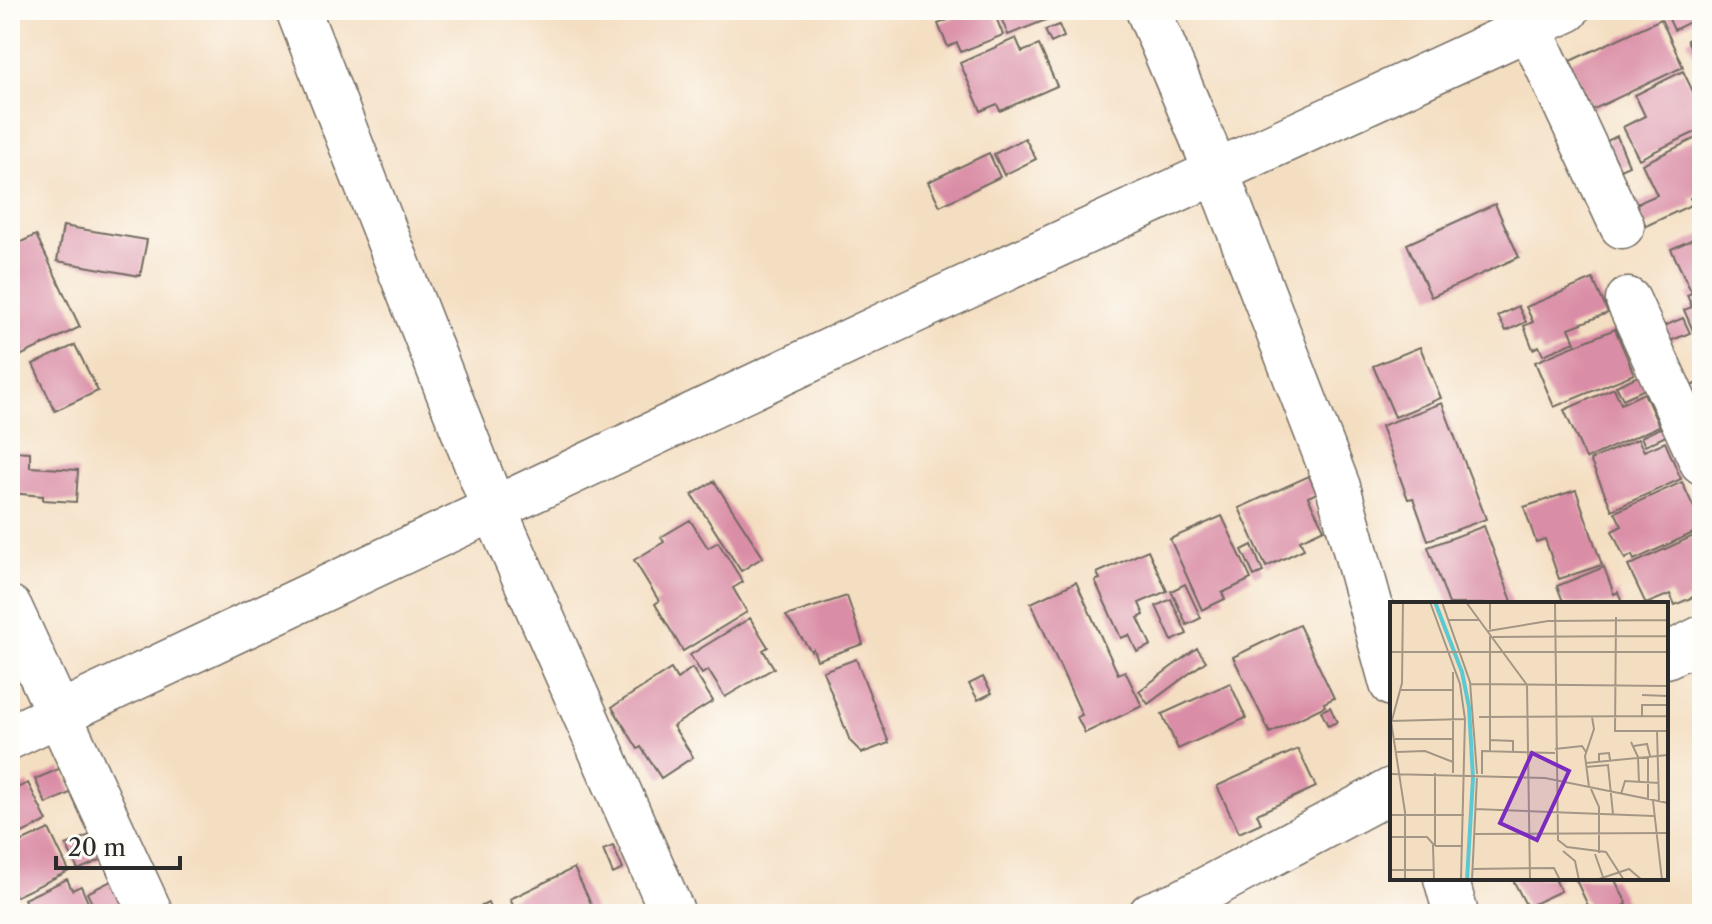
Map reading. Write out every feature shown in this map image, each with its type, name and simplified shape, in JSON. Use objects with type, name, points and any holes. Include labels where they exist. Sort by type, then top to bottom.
[{"type":"street","points":[[298,10],[494,509],[673,914]]},
{"type":"street","points":[[1148,10],[1216,171],[1338,487],[1390,677]]},
{"type":"street","points":[[10,737],[901,317],[1548,19],[1622,226]]},
{"type":"street","points":[[1628,300],[1702,462]]},
{"type":"street","points":[[10,608],[151,914]]},
{"type":"street","points":[[1668,655],[1702,638]]},
{"type":"street","points":[[1151,914],[1184,901],[1390,791]]},
{"type":"street","points":[[1447,880],[1456,914]]},
{"type":"building","points":[[971,10],[993,10],[1003,35],[961,52],[957,43],[948,47],[938,24]]},
{"type":"building","points":[[998,10],[1071,10],[1008,35]]},
{"type":"building","points":[[1678,10],[1702,10],[1702,16],[1674,30],[1667,15]]},
{"type":"building","points":[[1661,19],[1683,67],[1592,110],[1570,61]]},
{"type":"building","points":[[1702,22],[1702,72],[1687,40],[1698,35],[1694,25]]},
{"type":"building","points":[[1059,25],[1064,37],[1051,43],[1045,30]]},
{"type":"building","points":[[1016,38],[1022,52],[1039,45],[1057,86],[1000,111],[997,104],[981,111],[960,63]]},
{"type":"building","points":[[1683,71],[1702,110],[1702,129],[1639,159],[1623,127],[1645,116],[1635,95]]},
{"type":"building","points":[[1702,135],[1702,193],[1690,198],[1693,204],[1646,226],[1636,204],[1657,195],[1642,164]]},
{"type":"building","points":[[1617,136],[1629,165],[1620,169],[1607,141]]},
{"type":"building","points":[[1025,138],[1036,159],[1004,175],[994,154]]},
{"type":"building","points":[[989,153],[1000,177],[940,206],[928,182]]},
{"type":"building","points":[[1495,204],[1519,257],[1431,297],[1407,244]]},
{"type":"building","points":[[63,226],[147,240],[140,276],[57,261]]},
{"type":"building","points":[[36,235],[80,327],[14,359],[10,352],[10,247]]},
{"type":"building","points":[[1702,235],[1702,330],[1694,333],[1684,310],[1692,307],[1687,295],[1692,293],[1671,249]]},
{"type":"building","points":[[1593,279],[1608,313],[1569,328],[1575,342],[1543,355],[1539,346],[1533,349],[1524,326],[1533,322],[1526,307]]},
{"type":"building","points":[[1518,306],[1526,322],[1506,331],[1498,316]]},
{"type":"building","points":[[1683,318],[1690,333],[1670,341],[1664,326]]},
{"type":"building","points":[[1615,329],[1634,374],[1554,407],[1535,362]]},
{"type":"building","points":[[75,345],[98,391],[55,411],[33,364]]},
{"type":"building","points":[[1420,347],[1441,398],[1395,417],[1373,366]]},
{"type":"building","points":[[1638,376],[1645,389],[1623,399],[1616,386]]},
{"type":"building","points":[[1702,381],[1702,394],[1696,397],[1691,386]]},
{"type":"building","points":[[1614,388],[1621,404],[1644,393],[1659,426],[1586,459],[1564,410]]},
{"type":"building","points":[[1442,403],[1486,519],[1428,540],[1413,498],[1408,499],[1381,426]]},
{"type":"building","points":[[1662,427],[1666,436],[1645,446],[1641,437]]},
{"type":"building","points":[[1638,439],[1644,451],[1665,442],[1681,479],[1612,510],[1590,460]]},
{"type":"building","points":[[10,451],[30,452],[30,467],[78,470],[76,502],[43,500],[43,496],[10,493]]},
{"type":"building","points":[[1309,476],[1317,493],[1308,497],[1324,529],[1300,540],[1304,549],[1266,567],[1239,508]]},
{"type":"building","points":[[714,481],[763,557],[741,571],[692,495]]},
{"type":"building","points":[[1682,482],[1702,529],[1634,560],[1632,555],[1625,559],[1612,531],[1622,526],[1615,512]]},
{"type":"building","points":[[1576,490],[1602,565],[1559,579],[1545,539],[1536,542],[1524,507]]},
{"type":"building","points":[[1222,516],[1251,579],[1222,593],[1225,599],[1202,610],[1170,539]]},
{"type":"building","points":[[690,520],[708,548],[718,542],[743,582],[733,588],[747,612],[683,651],[655,604],[659,601],[634,560],[664,542],[661,537]]},
{"type":"building","points":[[1484,526],[1512,602],[1448,602],[1428,547]]},
{"type":"building","points":[[1702,532],[1702,593],[1675,605],[1670,594],[1645,602],[1628,566]]},
{"type":"building","points":[[1252,545],[1263,572],[1254,576],[1242,550]]},
{"type":"building","points":[[1148,550],[1167,591],[1139,603],[1144,615],[1138,618],[1151,645],[1137,652],[1129,635],[1121,638],[1095,581],[1100,579],[1097,573]]},
{"type":"building","points":[[1604,567],[1614,594],[1618,592],[1622,602],[1563,602],[1557,586]]},
{"type":"building","points":[[1076,582],[1118,674],[1125,671],[1142,706],[1085,733],[1077,717],[1082,715],[1031,603]]},
{"type":"building","points":[[1185,584],[1201,618],[1187,625],[1171,591]]},
{"type":"building","points":[[847,596],[863,644],[817,660],[813,649],[811,651],[786,616]]},
{"type":"building","points":[[1171,599],[1187,634],[1172,641],[1156,606]]},
{"type":"building","points":[[750,618],[768,647],[763,650],[774,668],[725,697],[708,670],[702,674],[690,655]]},
{"type":"building","points":[[1299,625],[1334,698],[1324,703],[1325,706],[1270,733],[1233,657]]},
{"type":"building","points":[[1197,648],[1206,661],[1148,704],[1139,691]]},
{"type":"building","points":[[856,659],[889,743],[862,753],[850,741],[823,671]]},
{"type":"building","points":[[692,668],[713,701],[673,726],[693,757],[661,778],[641,747],[638,749],[612,707],[671,669],[677,679]]},
{"type":"building","points":[[983,677],[992,693],[978,700],[969,684]]},
{"type":"building","points":[[1230,683],[1246,718],[1178,749],[1162,714]]},
{"type":"building","points":[[1330,707],[1337,722],[1328,726],[1321,711]]},
{"type":"building","points":[[1298,749],[1316,787],[1257,814],[1261,823],[1239,833],[1217,786]]},
{"type":"building","points":[[61,768],[72,792],[46,804],[35,779]]},
{"type":"building","points":[[28,783],[47,821],[10,839],[10,791]]},
{"type":"building","points":[[49,829],[69,871],[15,897],[10,886],[10,847]]},
{"type":"building","points":[[92,834],[103,859],[78,870],[66,845]]},
{"type":"building","points":[[613,846],[623,869],[613,874],[603,850]]},
{"type":"building","points":[[574,868],[596,914],[517,914],[510,899]]},
{"type":"building","points":[[67,879],[72,890],[81,886],[93,914],[31,914],[24,899]]},
{"type":"building","points":[[113,880],[125,906],[108,914],[97,914],[87,893]]},
{"type":"building","points":[[1513,880],[1558,880],[1561,891],[1527,907]]},
{"type":"building","points":[[1576,880],[1615,880],[1627,904],[1607,914],[1592,914]]},
{"type":"building","points":[[488,903],[492,913],[474,914],[472,911]]}]
